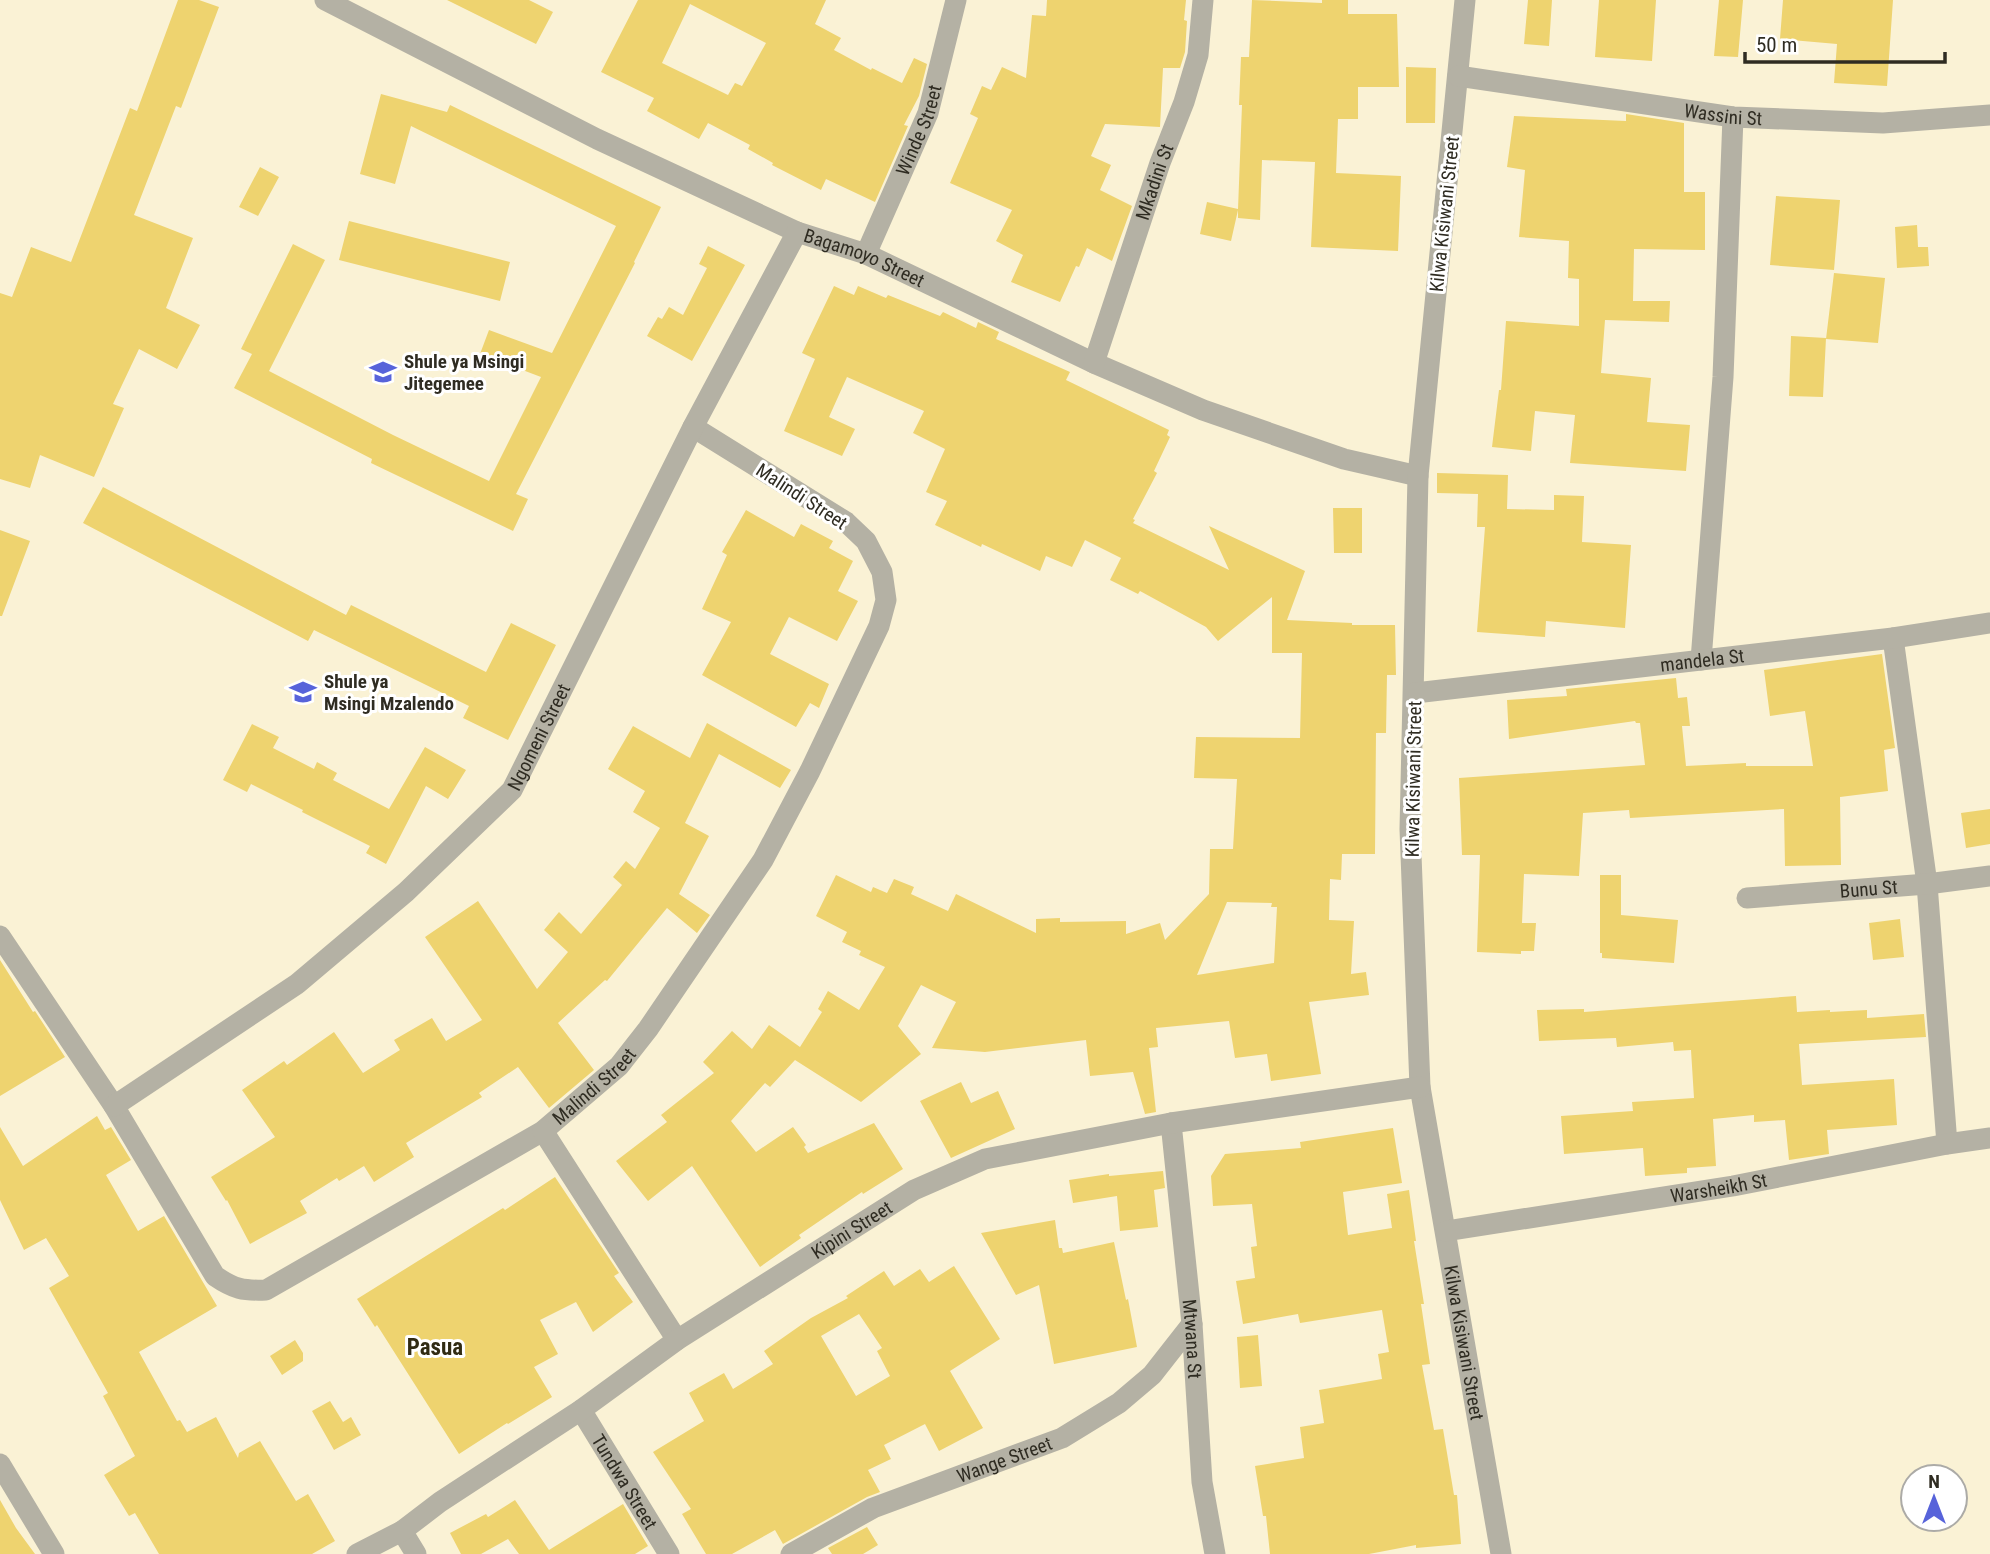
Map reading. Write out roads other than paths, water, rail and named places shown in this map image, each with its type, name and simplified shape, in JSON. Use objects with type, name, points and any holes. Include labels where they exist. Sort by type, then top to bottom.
[{"type":"street","name":"Bagamoyo Street","points":[[326,0],[597,139],[797,232],[866,254],[1094,363],[1203,410],[1306,446],[1344,459],[1418,476]]},
{"type":"street","name":"Winde Street","points":[[866,254],[928,113],[956,0]]},
{"type":"street","name":"Mkadini St","points":[[1094,363],[1160,163],[1184,102],[1198,55],[1203,0]]},
{"type":"street","name":"Kilwa Kisiwani Street","points":[[1465,0],[1418,476],[1410,829],[1420,1087],[1501,1554]]},
{"type":"street","name":"Wassini St","points":[[1458,76],[1733,117],[1883,123],[1990,115]]},
{"type":"street","points":[[1700,660],[1723,377],[1733,117]]},
{"type":"street","name":"Ngomeni Street","points":[[114,1106],[297,984],[406,892],[512,790],[693,427],[797,232]]},
{"type":"street","name":"Malindi Street","points":[[0,936],[114,1106],[215,1276],[231,1287],[247,1291],[266,1290],[542,1131],[619,1066],[648,1029],[763,860],[810,771],[879,626],[886,600],[882,572],[866,541],[846,522],[693,427]]},
{"type":"street","name":"mandela St","points":[[1415,693],[1893,638],[1990,623]]},
{"type":"street","points":[[1893,638],[1927,884],[1947,1144]]},
{"type":"street","name":"Bunu St","points":[[1747,898],[1927,884],[1990,876]]},
{"type":"street","name":"Kipini Street","points":[[357,1554],[402,1531],[440,1502],[581,1410],[677,1340],[914,1190],[985,1159],[1171,1123],[1420,1087]]},
{"type":"street","name":"Mtwana St","points":[[1171,1123],[1192,1324],[1202,1482],[1215,1554]]},
{"type":"street","points":[[542,1131],[677,1340]]},
{"type":"street","name":"Warsheikh St","points":[[1446,1231],[1733,1185],[1990,1138]]},
{"type":"street","name":"Wange Street","points":[[791,1554],[873,1508],[1062,1437],[1119,1403],[1152,1375],[1192,1324]]},
{"type":"street","name":"Tundwa Street","points":[[581,1410],[669,1554]]},
{"type":"street","points":[[0,1464],[54,1554]]},
{"type":"street","points":[[402,1531],[416,1554]]},
{"type":"place","name":"Shule ya Msingi Jitegemee","points":[[383,372]]},
{"type":"place","name":"Shule ya Msingi Mzalendo","points":[[303,692]]},
{"type":"district","name":"Pasua","points":[[435,1347]]}]
